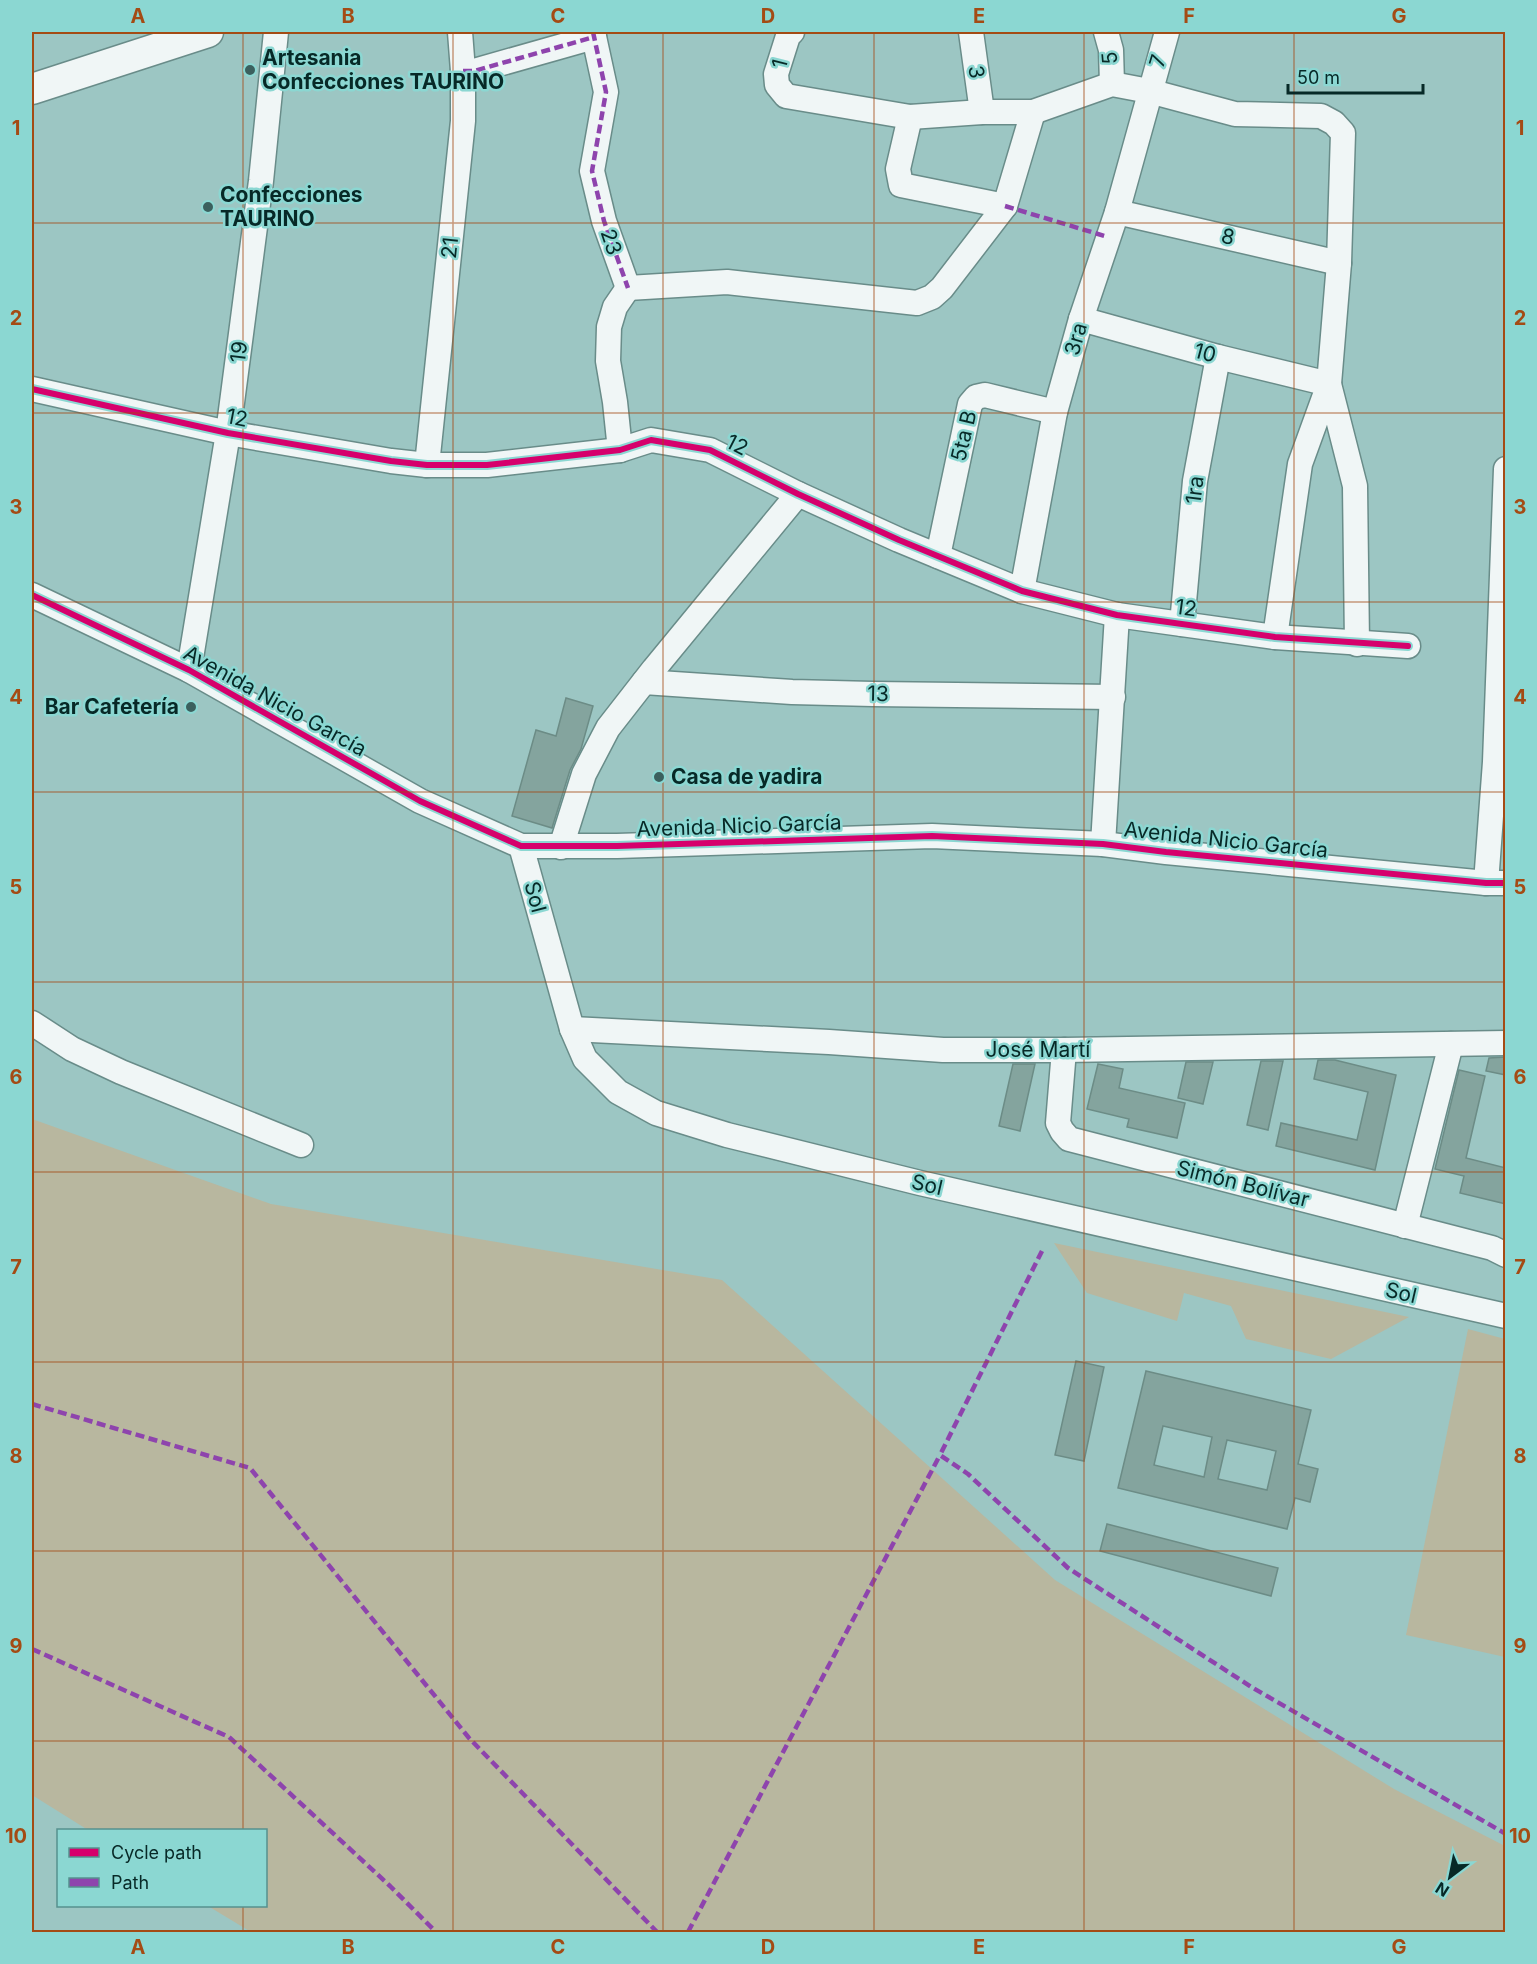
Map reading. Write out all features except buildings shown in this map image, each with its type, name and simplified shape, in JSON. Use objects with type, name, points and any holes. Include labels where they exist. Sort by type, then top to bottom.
[{"type":"main road","points":[[32,88],[208,32]]},
{"type":"street","name":"19","points":[[189,670],[228,433],[261,181],[276,32]]},
{"type":"street","name":"21","points":[[428,465],[463,121],[460,32]]},
{"type":"street","name":"1","points":[[792,32],[788,36],[776,74],[777,85],[786,96],[910,117]]},
{"type":"street","name":"3","points":[[970,32],[982,112]]},
{"type":"street","name":"5","points":[[1106,32],[1111,50],[1112,84]]},
{"type":"street","name":"7","points":[[1149,91],[1167,32]]},
{"type":"street","points":[[463,71],[474,71],[593,34]]},
{"type":"street","name":"23","points":[[593,34],[606,92],[592,171],[604,221],[628,288]]},
{"type":"street","points":[[1005,207],[901,185],[898,169],[910,117],[982,112],[1033,112],[1112,84],[1149,91],[1234,114],[1322,116],[1334,123],[1342,133],[1339,263],[1329,384],[1300,464],[1275,637]]},
{"type":"street","name":"3ra","points":[[1022,591],[1055,412],[1081,319],[1117,212],[1149,91]]},
{"type":"street","points":[[620,450],[608,361],[609,327],[615,307],[628,288],[727,282],[917,303],[932,297],[942,288],[1005,207],[1033,112]]},
{"type":"street","name":"8","points":[[1117,212],[1339,263]]},
{"type":"street","name":"10","points":[[1081,319],[1218,357],[1329,384]]},
{"type":"street","name":"1ra","points":[[1182,624],[1195,481],[1218,357]]},
{"type":"street","points":[[1329,384],[1355,486],[1357,644]]},
{"type":"street","name":"12","points":[[32,389],[228,433],[391,461],[428,465],[487,465],[620,450],[651,440],[710,450],[798,494],[1022,591],[1118,615],[1275,637],[1408,646]]},
{"type":"street","name":"5ta B","points":[[938,556],[970,404],[976,397],[985,395],[1055,412]]},
{"type":"street","points":[[1496,883],[1495,762],[1503,636],[1506,469]]},
{"type":"street","points":[[561,847],[584,774],[608,728],[798,494]]},
{"type":"street","name":"Avenida Nicio García","points":[[32,595],[189,670],[420,801],[521,846],[561,847],[932,836],[1103,844],[1496,883]]},
{"type":"street","points":[[1103,844],[1118,615]]},
{"type":"street","name":"13","points":[[644,682],[839,693],[1113,697]]},
{"type":"street","name":"Sol","points":[[521,846],[572,1029],[585,1059],[618,1092],[656,1113],[727,1135],[920,1183],[1506,1316]]},
{"type":"street","points":[[32,1023],[72,1048],[121,1072],[301,1145]]},
{"type":"street","name":"José Martí","points":[[572,1029],[943,1050],[1506,1043]]},
{"type":"street","points":[[1405,1226],[1451,1044]]},
{"type":"street","name":"Simón Bolívar","points":[[1064,1050],[1058,1123],[1069,1139],[1492,1248],[1506,1255]]},
{"type":"green space","points":[[32,1119],[271,1204],[722,1280],[1055,1580],[1394,1789],[1505,1846],[1505,1932],[251,1932],[210,1907],[267,1907],[267,1829],[86,1829],[32,1795]]},
{"type":"green space","points":[[1054,1243],[1409,1317],[1331,1359],[1246,1339],[1231,1306],[1184,1293],[1177,1321],[1087,1293]]},
{"type":"green space","points":[[1468,1329],[1505,1339],[1505,1657],[1406,1635]]},
{"type":"marked path","points":[[593,32],[606,92],[592,171],[604,221],[628,288]]},
{"type":"marked path","points":[[463,71],[474,71],[594,37]]},
{"type":"marked path","points":[[1005,206],[1108,237]]},
{"type":"marked path","points":[[1042,1251],[940,1455],[968,1474],[1068,1568],[1253,1688],[1506,1834]]},
{"type":"marked path","points":[[32,1404],[250,1468],[469,1738],[657,1932]]},
{"type":"marked path","points":[[688,1932],[940,1455]]},
{"type":"marked path","points":[[32,1649],[229,1737],[390,1886],[436,1932]]},
{"type":"cycle path","points":[[32,389],[228,433],[427,465],[487,465],[620,450],[651,440],[710,450],[798,494],[899,540],[1022,591],[1117,615],[1275,637],[1408,646]]},
{"type":"cycle path","points":[[32,595],[189,670],[420,801],[521,846],[617,846],[932,836],[1103,844],[1486,883],[1506,883]]},
{"type":"place","name":"Artesania Confecciones TAURINO","points":[[250,70]]},
{"type":"place","name":"Confecciones TAURINO","points":[[208,207]]},
{"type":"place","name":"Bar Cafetería","points":[[191,707]]},
{"type":"place","name":"Casa de yadira","points":[[659,777]]}]
